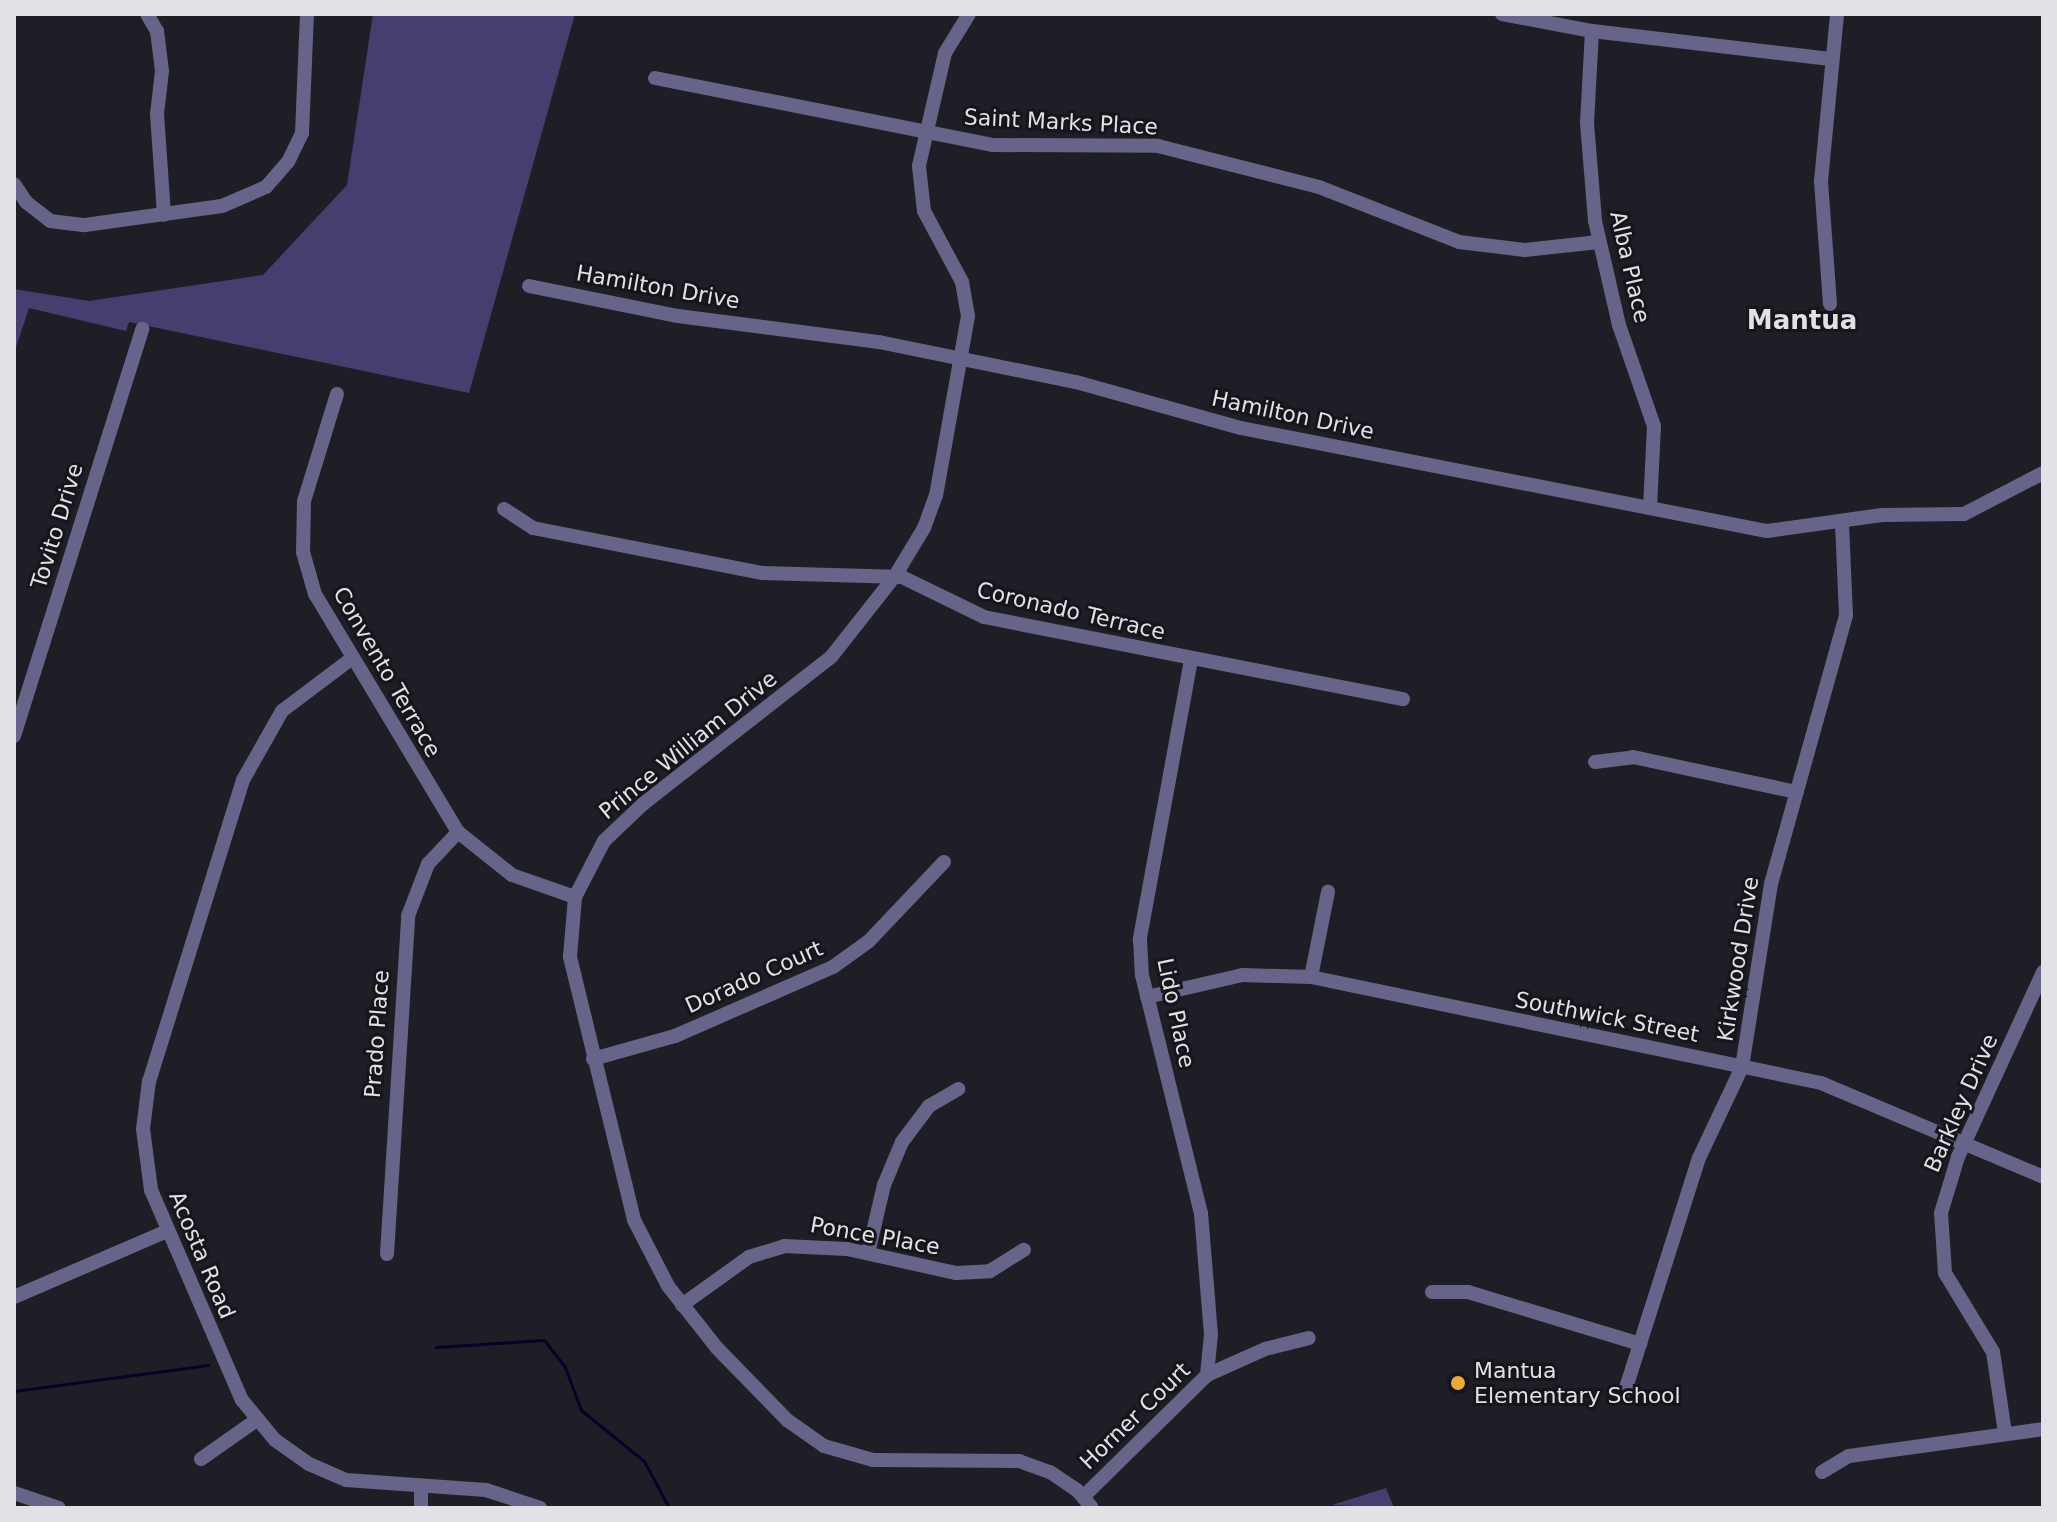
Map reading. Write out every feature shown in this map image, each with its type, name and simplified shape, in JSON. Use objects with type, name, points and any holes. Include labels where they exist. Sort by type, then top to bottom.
[{"type":"street","points":[[147,14],[157,31],[162,71],[157,114],[164,215]]},
{"type":"street","points":[[14,184],[26,202],[50,221],[85,225],[222,206],[266,187],[288,162],[305,114],[307,14]]},
{"type":"street","name":"Prince William Drive","points":[[969,14],[945,53],[925,133],[920,195],[930,226],[965,292],[963,359],[931,511],[895,576],[831,657],[616,827],[587,867],[575,897],[570,957],[634,1220],[682,1305],[787,1420],[824,1446],[873,1460],[1019,1461],[1050,1472],[1088,1502]]},
{"type":"street","points":[[1502,14],[1592,31],[1830,59]]},
{"type":"street","points":[[1830,304],[1821,181],[1830,59],[1837,14]]},
{"type":"street","name":"Alba Place","points":[[1592,31],[1587,123],[1599,242],[1619,325],[1654,426],[1650,508]]},
{"type":"street","name":"Saint Marks Place","points":[[655,78],[993,145],[1158,146],[1319,187],[1459,242],[1525,250],[1599,242]]},
{"type":"street","name":"Hamilton Drive","points":[[529,286],[678,316],[834,335],[963,359],[1076,382],[1241,428],[1767,531],[1882,515],[1964,514],[2043,473]]},
{"type":"street","name":"Tovito Drive","points":[[14,736],[142,329]]},
{"type":"street","name":"Convento Terrace","points":[[337,394],[309,480],[302,537],[312,586],[351,659],[458,832],[512,875],[575,897]]},
{"type":"street","name":"Coronado Terrace","points":[[504,509],[533,528],[763,573],[895,576],[920,582],[984,617],[1191,660],[1403,699]]},
{"type":"street","name":"Kirkwood Drive","points":[[1625,1391],[1699,1158],[1742,1067],[1764,915],[1846,615],[1842,522]]},
{"type":"street","name":"Acosta Road","points":[[351,659],[282,711],[243,780],[146,1098],[144,1161],[165,1232],[255,1421],[292,1453],[325,1472],[364,1484],[486,1490],[540,1508]]},
{"type":"street","name":"Lido Place","points":[[1191,660],[1142,914],[1141,964],[1201,1213],[1211,1334],[1207,1375]]},
{"type":"street","points":[[1595,762],[1633,757],[1796,792]]},
{"type":"street","name":"Prado Place","points":[[387,1254],[408,916],[423,872],[458,832]]},
{"type":"street","name":"Dorado Court","points":[[593,1059],[675,1036],[833,967],[869,941],[944,862]]},
{"type":"street","points":[[1311,977],[1328,892]]},
{"type":"street","name":"Barkley Drive","points":[[2005,1433],[1993,1352],[1951,1289],[1942,1257],[1943,1198],[2043,972]]},
{"type":"street","name":"Southwick Street","points":[[1147,997],[1242,975],[1311,977],[1842,1090],[2043,1177]]},
{"type":"street","points":[[868,1253],[884,1185],[902,1142],[929,1106],[958,1089]]},
{"type":"street","points":[[14,1297],[165,1232]]},
{"type":"street","name":"Ponce Place","points":[[682,1305],[736,1265],[766,1250],[804,1244],[868,1253],[938,1270],[978,1273],[1003,1267],[1024,1250]]},
{"type":"street","points":[[1432,1292],[1468,1292],[1640,1344]]},
{"type":"street","name":"Horner Court","points":[[1088,1502],[1207,1375],[1265,1349],[1309,1338]]},
{"type":"street","points":[[201,1459],[255,1421]]},
{"type":"street","points":[[1822,1472],[1849,1456],[2043,1429]]},
{"type":"street","points":[[421,1487],[421,1508]]},
{"type":"street","points":[[14,1493],[59,1508]]},
{"type":"shaded area","points":[[373,14],[575,14],[469,393],[129,322],[126,331],[29,308],[14,353],[14,289],[89,301],[263,275],[347,185]]},
{"type":"shaded area","points":[[1386,1488],[1394,1508],[1332,1505]]},
{"type":"waterway","points":[[436,1347],[544,1340],[565,1367],[581,1410],[644,1461],[669,1508]]},
{"type":"waterway","points":[[14,1391],[208,1365]]},
{"type":"place","name":"Mantua Elementary School","points":[[1458,1383]]},
{"type":"district","name":"Mantua","points":[[1802,321]]}]
